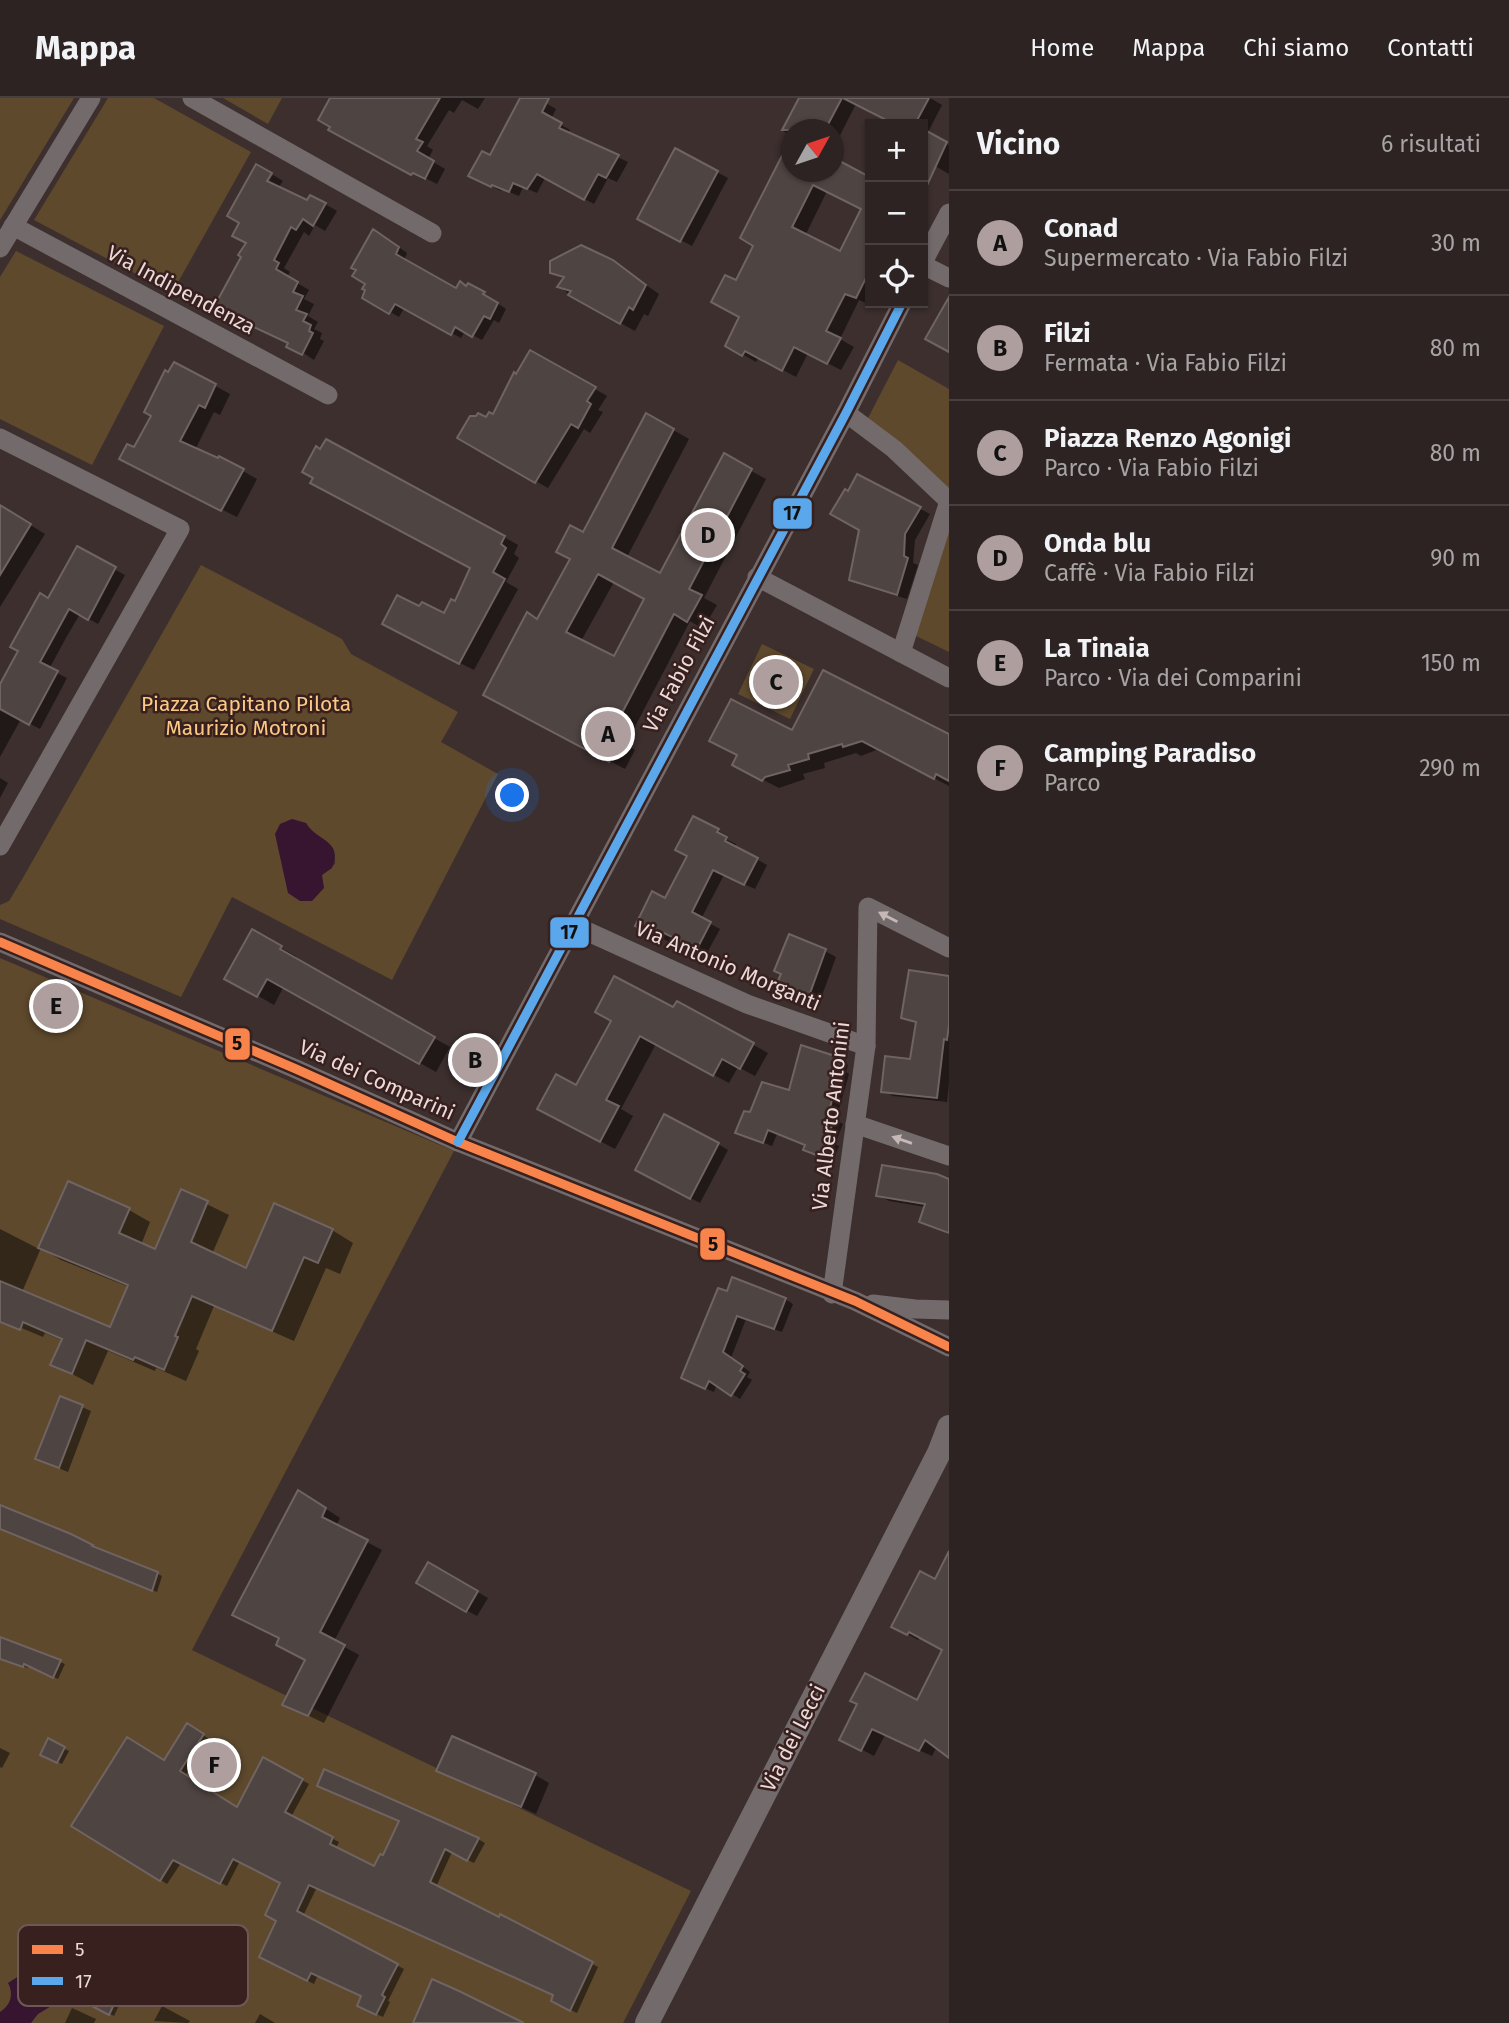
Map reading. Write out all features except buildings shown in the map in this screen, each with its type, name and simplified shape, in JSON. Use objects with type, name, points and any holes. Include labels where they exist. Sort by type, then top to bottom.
[{"type":"street","points":[[0,248],[91,98]]},
{"type":"street","points":[[192,98],[432,233]]},
{"type":"street","points":[[928,254],[949,213]]},
{"type":"street","name":"Via Indipendenza","points":[[13,226],[328,395]]},
{"type":"street","points":[[928,267],[949,278]]},
{"type":"street","name":"Via Fabio Filzi","points":[[458,1142],[899,308]]},
{"type":"street","points":[[846,413],[894,449],[949,501],[901,653]]},
{"type":"street","points":[[0,438],[180,529],[0,846]]},
{"type":"street","points":[[757,577],[949,678]]},
{"type":"street","name":"Via Alberto Antonini","points":[[832,1294],[866,1046],[869,907],[949,948]]},
{"type":"street","name":"Via Antonio Morganti","points":[[573,925],[747,1004],[866,1046]]},
{"type":"street","name":"Via dei Comparini","points":[[0,942],[458,1142],[855,1301],[949,1347]]},
{"type":"street","points":[[855,1124],[949,1156]]},
{"type":"street","name":"Via dei Comparini","points":[[855,1301],[915,1309],[949,1310]]},
{"type":"street","name":"Via dei Lecci","points":[[647,2023],[944,1446],[949,1427]]},
{"type":"green space","points":[[0,98],[74,98],[0,220]]},
{"type":"green space","points":[[108,98],[154,98],[251,152],[172,293],[34,220]]},
{"type":"green space","points":[[223,98],[282,98],[268,124]]},
{"type":"green space","points":[[16,251],[164,326],[92,465],[0,419],[0,277]]},
{"type":"green space","points":[[898,360],[949,389],[949,491],[867,420]]},
{"type":"green space","points":[[949,530],[949,652],[914,635]]},
{"type":"green space","name":"Piazza Capitano Pilota Maurizio Motroni","points":[[201,565],[342,639],[351,654],[458,712],[441,742],[498,774],[392,980],[232,897],[181,997],[0,919],[0,905],[9,901]],"holes":[[[306,823],[329,846],[335,857],[335,864],[322,875],[280,824]]]},
{"type":"green space","points":[[762,644],[814,669],[790,719],[738,694]]},
{"type":"green space","points":[[0,958],[454,1151],[192,1650],[691,1891],[623,2023],[0,2023]]},
{"type":"shaded area","points":[[292,819],[306,823],[332,846],[334,852],[332,868],[322,875],[324,888],[312,901],[300,901],[288,893],[275,834],[280,824]]},
{"type":"shaded area","points":[[18,1977],[18,2006],[51,2006],[38,2014],[31,2023],[0,2023],[0,2012],[10,1999],[8,1983]]},
{"type":"transit line","name":"17","points":[[458,1142],[899,308]]},
{"type":"transit line","name":"5","points":[[0,942],[458,1142],[855,1301],[949,1347]]},
{"type":"place","name":"Onda blu","points":[[708,535]]},
{"type":"place","name":"Piazza Renzo Agonigi","points":[[776,682]]},
{"type":"place","name":"Conad","points":[[608,734]]},
{"type":"place","name":"La Tinaia","points":[[56,1006]]},
{"type":"place","name":"Filzi","points":[[475,1060]]},
{"type":"place","name":"Camping Paradiso","points":[[214,1765]]}]
